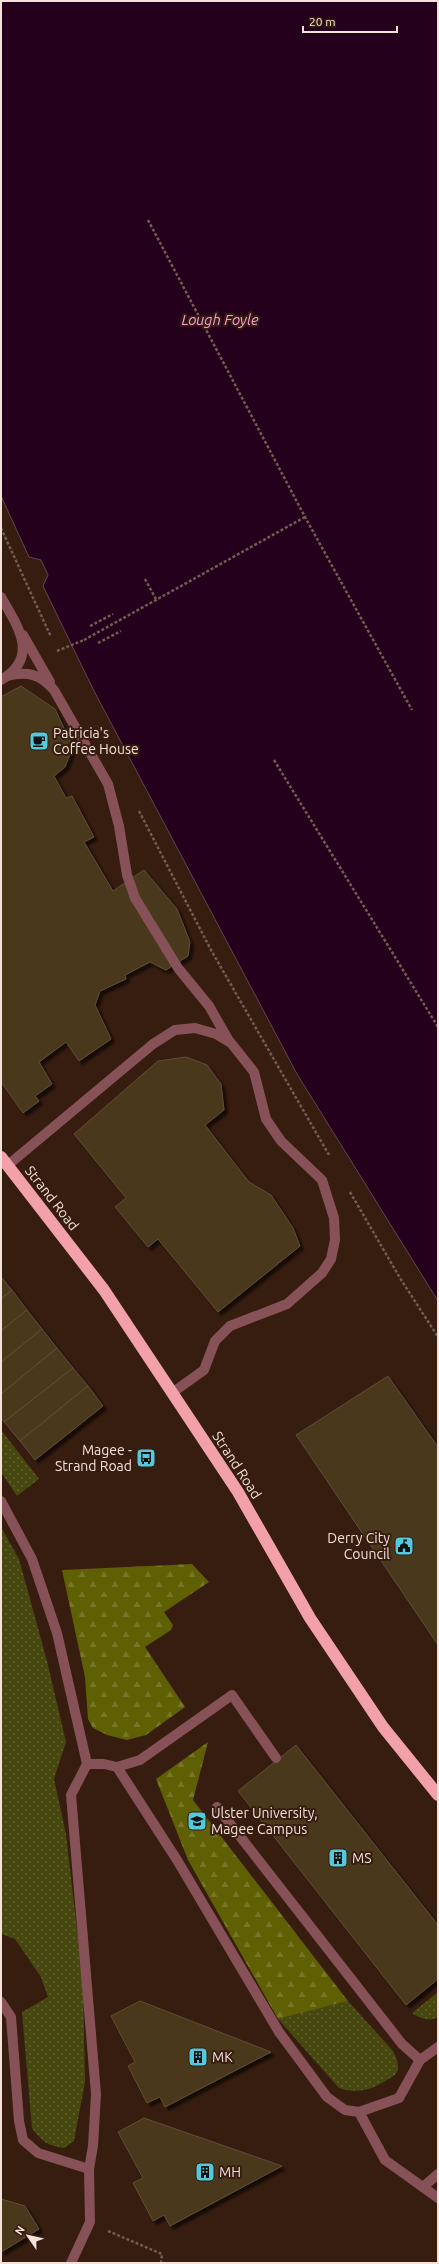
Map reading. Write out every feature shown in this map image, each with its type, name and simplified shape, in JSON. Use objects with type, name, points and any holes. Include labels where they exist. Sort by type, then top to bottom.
[{"type":"highway","name":"Strand Road","points":[[4,1161],[104,1290],[238,1492],[310,1618],[383,1727],[438,1796]]},
{"type":"lane","points":[[1,597],[108,784],[119,826],[128,875],[135,898],[178,968],[209,1006],[231,1043],[254,1072],[266,1119],[280,1141],[322,1180],[334,1218],[335,1240],[331,1259],[322,1273],[305,1290],[287,1304],[230,1326],[215,1341],[204,1370],[172,1393]]},
{"type":"lane","points":[[4,678],[20,665],[23,652],[21,636],[15,622]]},
{"type":"lane","points":[[4,678],[22,673],[36,675],[46,681],[54,690]]},
{"type":"lane","points":[[4,1161],[153,1044],[175,1030],[195,1028],[216,1034],[231,1043]]},
{"type":"lane","points":[[1,1501],[32,1559],[57,1633],[87,1764],[71,1795],[96,2094],[93,2146],[89,2169],[90,2222],[71,2263]]},
{"type":"lane","points":[[87,1764],[104,1764],[117,1767],[140,1760],[232,1695],[276,1758]]},
{"type":"lane","points":[[117,1767],[178,1860],[279,2032],[327,2097],[345,2110],[359,2112],[399,2098],[420,2060],[438,2047]]},
{"type":"lane","points":[[217,1807],[397,2038],[420,2060]]},
{"type":"lane","points":[[1,2002],[11,2017],[19,2122],[23,2140],[38,2153],[89,2169]]},
{"type":"lane","points":[[359,2112],[385,2160],[438,2198]]},
{"type":"lane","points":[[423,2187],[438,2174]]},
{"type":"path","points":[[148,220],[305,517],[412,710]]},
{"type":"path","points":[[84,640],[157,601],[305,517]]},
{"type":"path","points":[[1,528],[61,657]]},
{"type":"path","points":[[145,578],[157,601]]},
{"type":"path","points":[[90,626],[112,614]]},
{"type":"path","points":[[98,643],[121,631]]},
{"type":"path","points":[[72,647],[91,636]]},
{"type":"path","points":[[274,760],[438,1027]]},
{"type":"path","points":[[138,809],[211,950],[332,1160]]},
{"type":"path","points":[[347,1187],[400,1278],[438,1337]]},
{"type":"path","points":[[90,2222],[162,2254],[161,2263]]},
{"type":"shaded area","points":[[1,1430],[39,1479],[17,1496],[1,1472]]},
{"type":"shaded area","points":[[1,1527],[19,1559],[47,1661],[66,1742],[54,1779],[66,1834],[83,1982],[85,2082],[74,2141],[64,2148],[45,2142],[32,2128],[22,2012],[48,1997],[41,1977],[15,1939],[1,1934]]},
{"type":"shaded area","points":[[438,1992],[438,2017],[425,2019],[412,2013]]},
{"type":"shaded area","points":[[348,2001],[393,2051],[398,2064],[398,2070],[394,2076],[370,2089],[352,2091],[339,2088],[278,2019]]},
{"type":"green space","points":[[192,1564],[209,1582],[164,1612],[173,1625],[171,1630],[145,1647],[185,1707],[146,1735],[127,1740],[107,1735],[93,1728],[88,1719],[85,1677],[62,1570]]},
{"type":"green space","points":[[208,1742],[193,1800],[348,2001],[278,2019],[188,1860],[156,1779]]},
{"type":"water","name":"Lough Foyle","points":[[1,1],[438,1],[438,1301],[297,1074],[94,691],[43,586],[48,575],[41,560],[29,557],[1,496]]},
{"type":"building","points":[[21,686],[55,709],[73,747],[65,767],[54,776],[66,798],[72,796],[94,837],[84,842],[113,891],[144,870],[177,909],[190,942],[188,956],[166,970],[150,962],[125,975],[126,979],[100,991],[95,1005],[111,1039],[79,1061],[66,1042],[39,1062],[52,1084],[35,1096],[39,1101],[23,1113],[1,1082],[1,697]]},
{"type":"building","points":[[186,1057],[207,1065],[221,1084],[224,1110],[205,1125],[249,1182],[271,1195],[293,1228],[300,1246],[218,1312],[158,1239],[148,1247],[115,1207],[126,1198],[74,1134],[158,1061]]},
{"type":"building","points":[[1,1277],[12,1290],[1,1299]]},
{"type":"building","points":[[12,1290],[27,1310],[1,1331],[1,1299]]},
{"type":"building","points":[[27,1310],[42,1329],[1,1362],[1,1331]]},
{"type":"building","points":[[42,1329],[57,1348],[1,1394],[1,1362]]},
{"type":"building","points":[[57,1348],[73,1368],[4,1422],[1,1417],[1,1394]]},
{"type":"building","points":[[73,1368],[88,1386],[20,1441],[4,1422]]},
{"type":"building","name":"Derry City Council","points":[[388,1376],[438,1447],[438,1645],[296,1435]]},
{"type":"building","points":[[88,1386],[103,1406],[35,1460],[20,1441]]},
{"type":"building","name":"MS","points":[[296,1745],[438,1925],[438,1979],[406,2005],[238,1791]]},
{"type":"building","name":"MK","points":[[140,2001],[271,2052],[165,2107],[160,2097],[147,2103],[128,2066],[135,2062],[111,2016]]},
{"type":"building","name":"MH","points":[[144,2118],[282,2166],[170,2226],[164,2215],[153,2221],[133,2183],[143,2178],[118,2132]]},
{"type":"building","points":[[1,2199],[25,2206],[39,2229],[1,2252]]},
{"type":"place","name":"Patricia's Coffee House","points":[[39,741]]},
{"type":"place","name":"Magee - Strand Road","points":[[146,1458]]},
{"type":"place","name":"Derry City Council","points":[[404,1546]]},
{"type":"place","name":"Ulster University, Magee Campus","points":[[197,1821]]},
{"type":"place","name":"MS","points":[[338,1858]]},
{"type":"place","name":"MK","points":[[198,2057]]},
{"type":"place","name":"MH","points":[[205,2172]]}]
